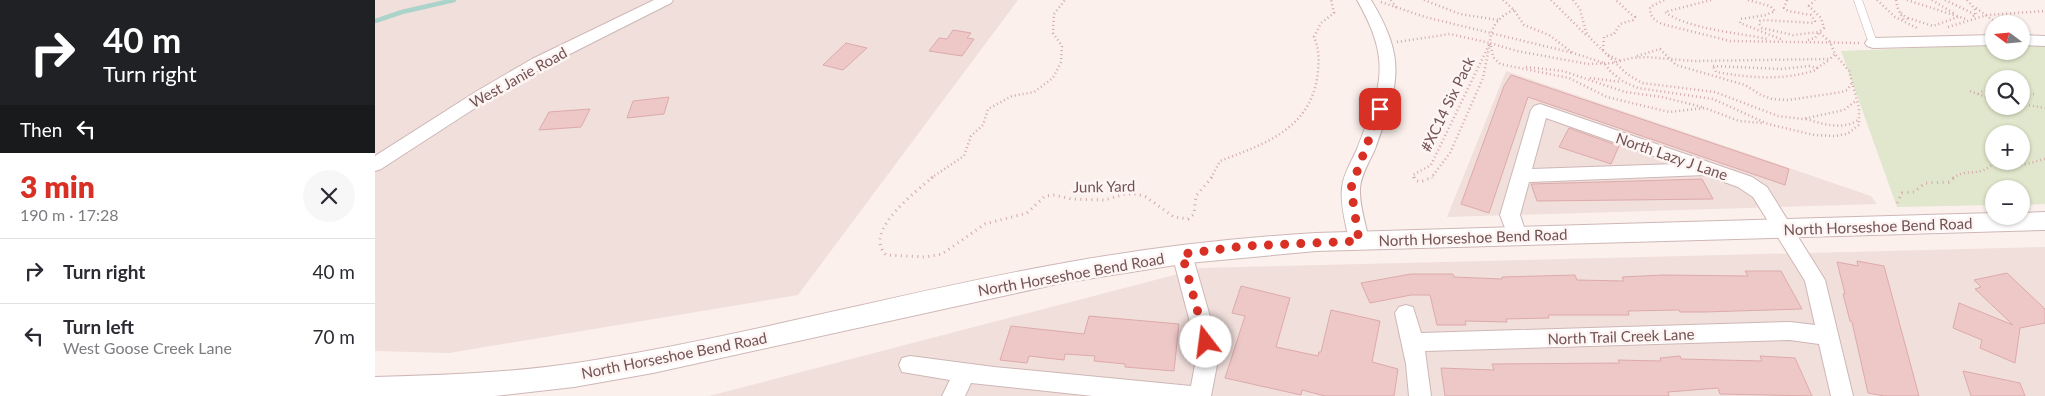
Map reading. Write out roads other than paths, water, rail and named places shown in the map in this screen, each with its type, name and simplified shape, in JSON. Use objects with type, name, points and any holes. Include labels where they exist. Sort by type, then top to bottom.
[{"type":"street","name":"West Janie Road","points":[[375,165],[483,95],[538,63],[666,0]]},
{"type":"street","points":[[1359,241],[1351,188],[1389,81],[1386,44],[1376,18],[1364,0]]},
{"type":"street","points":[[1873,43],[1985,40]]},
{"type":"street","points":[[2030,40],[2045,41]]},
{"type":"street","name":"North Lazy J Lane","points":[[1521,176],[1540,110],[1745,182],[1759,192],[1784,228],[1815,280],[1842,396]]},
{"type":"street","points":[[1517,236],[1510,214],[1521,176],[1711,170]]},
{"type":"street","name":"North Horseshoe Bend Road","points":[[375,389],[466,387],[573,375],[653,361],[1062,273],[1245,246],[2045,221]]},
{"type":"street","points":[[911,366],[1198,396],[1206,365],[1206,342],[1182,254]]},
{"type":"street","points":[[1406,313],[1413,342],[1420,396]]},
{"type":"street","name":"North Trail Creek Lane","points":[[1413,342],[1790,331],[1828,336]]},
{"type":"street","points":[[953,396],[965,372]]},
{"type":"lane","points":[[1858,0],[1873,43]]},
{"type":"waterway","points":[[375,21],[402,12],[454,0]]}]
